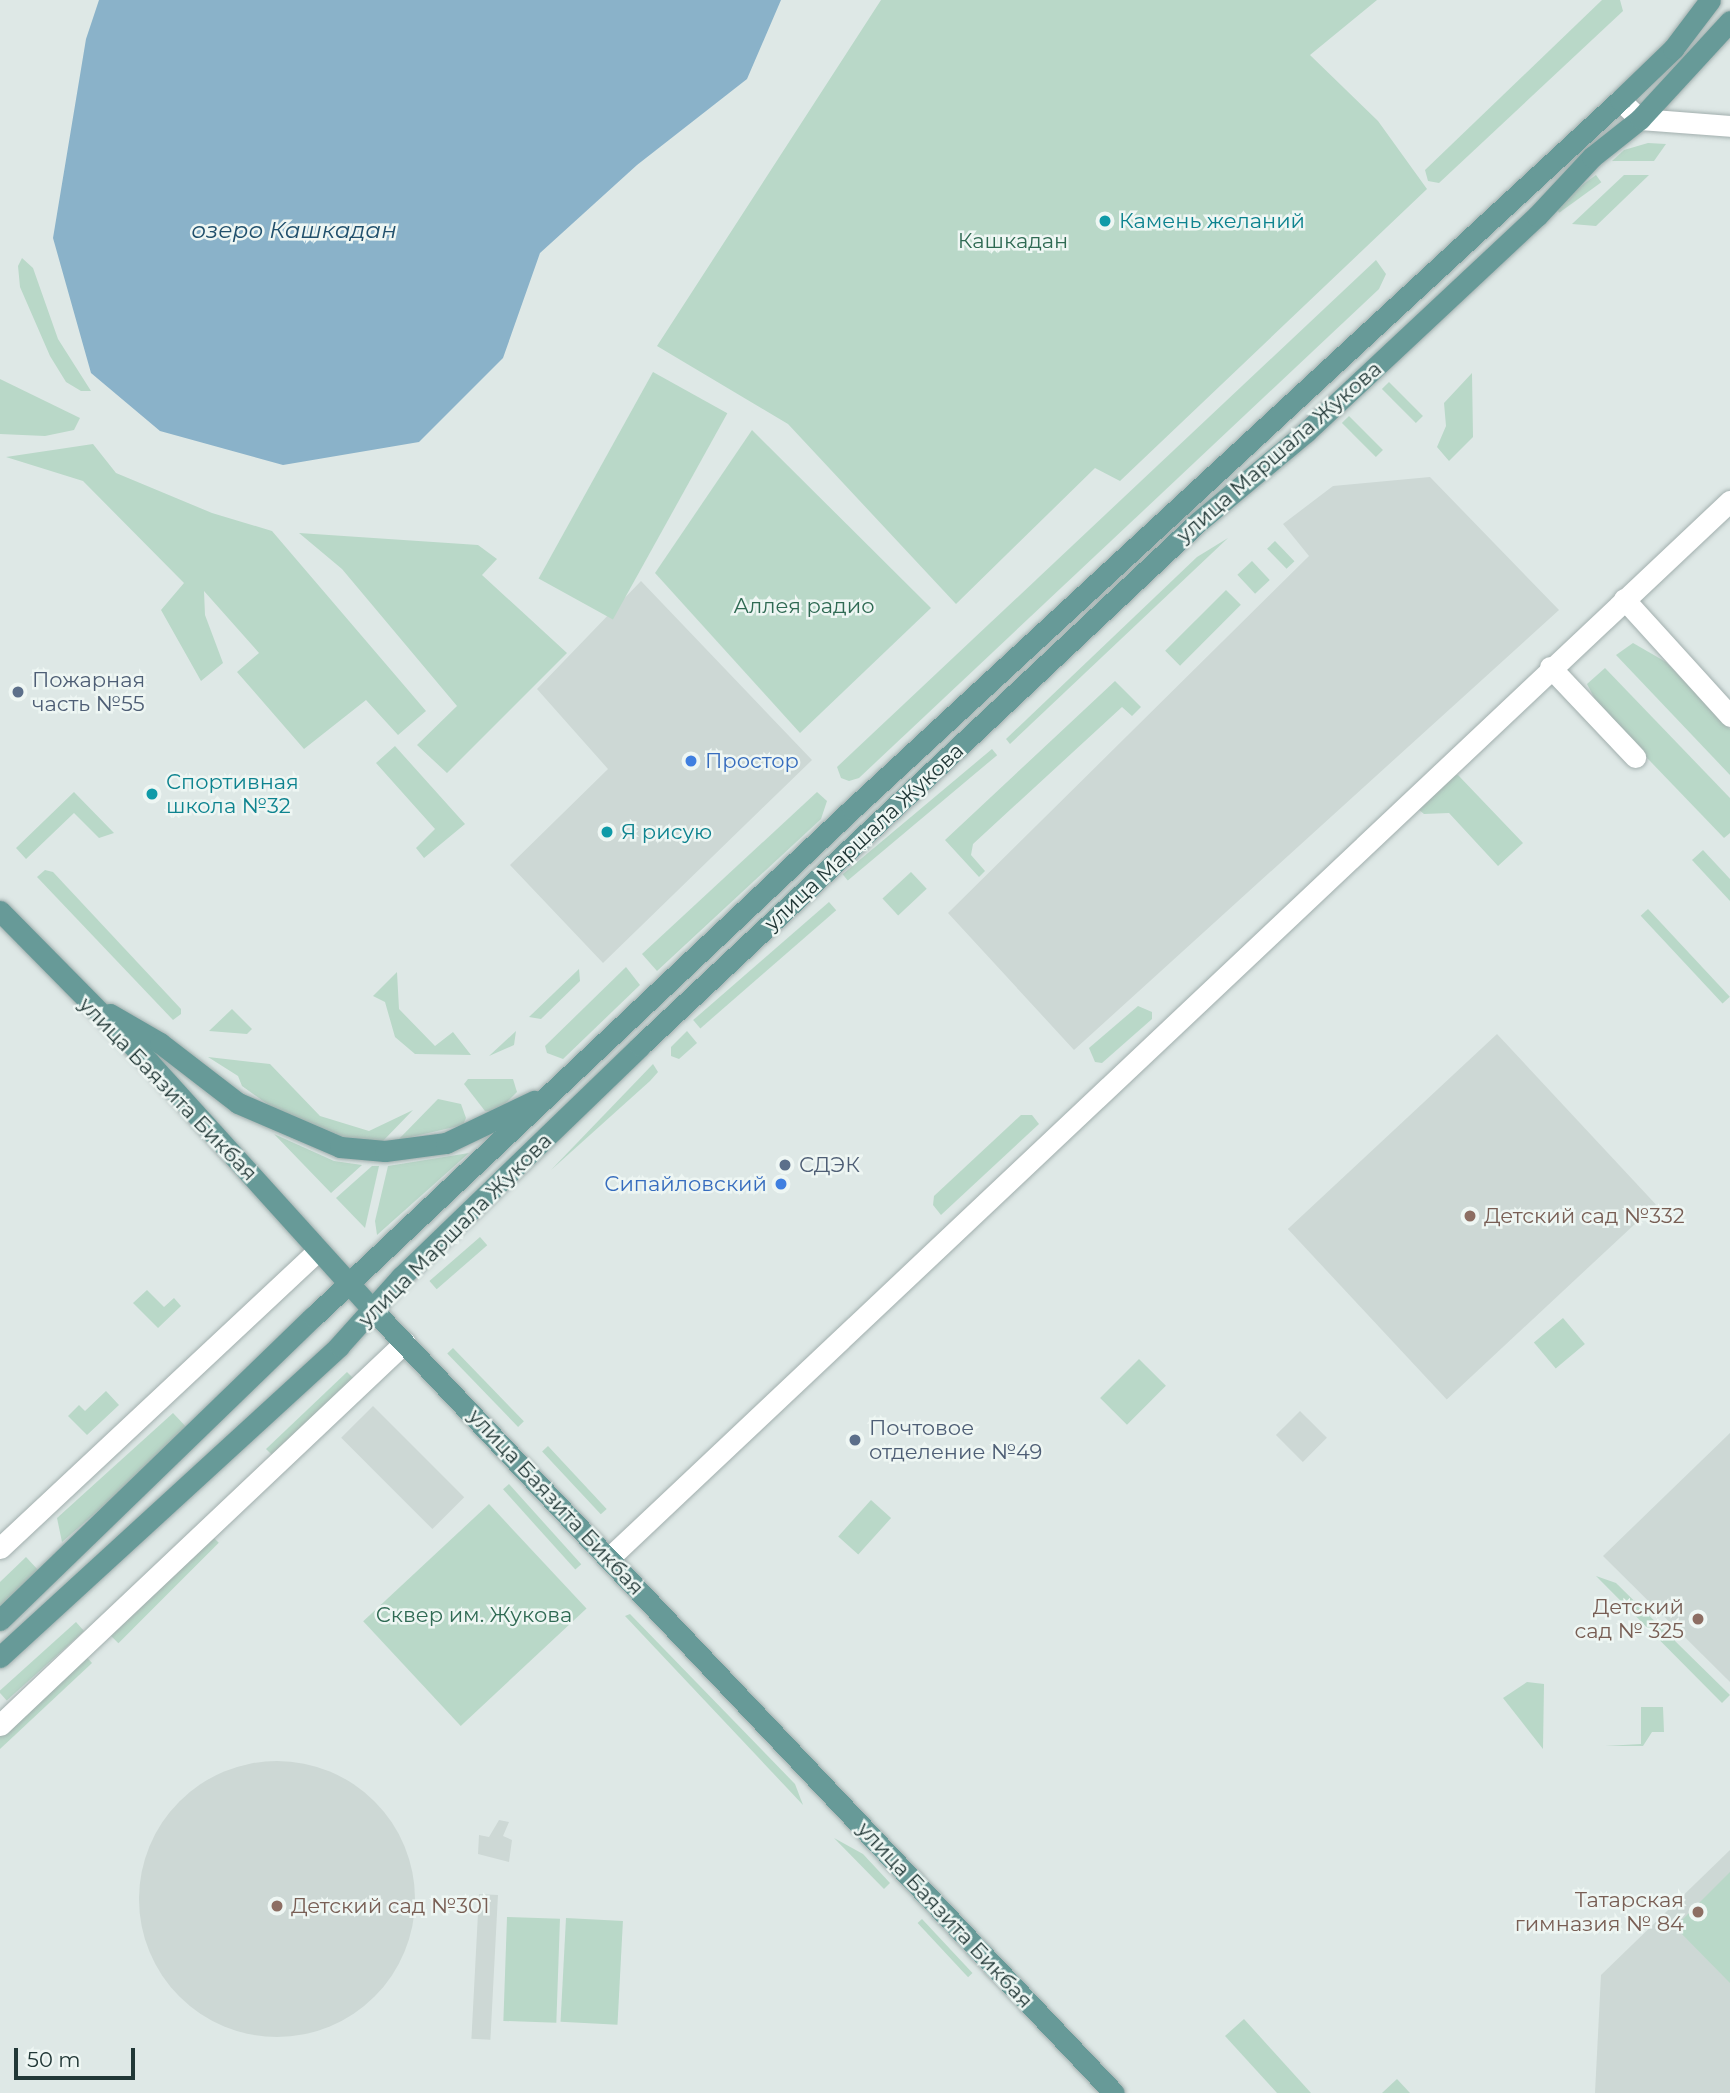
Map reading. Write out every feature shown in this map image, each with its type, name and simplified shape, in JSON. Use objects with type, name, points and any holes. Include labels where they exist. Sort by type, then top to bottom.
[{"type":"main road","name":"улица Маршала Жукова","points":[[0,1620],[555,1090],[1106,571],[1620,100],[1678,44],[1710,0]]},
{"type":"main road","name":"улица Маршала Жукова","points":[[0,1657],[339,1346],[372,1309],[820,876],[1198,522],[1326,414],[1537,216],[1592,157],[1640,119],[1730,21]]},
{"type":"main road","name":"улица Баязита Бикбая","points":[[0,911],[81,997],[148,1062],[372,1309],[1114,2093]]},
{"type":"main road","points":[[81,997],[160,1043],[238,1102],[340,1147],[385,1152],[446,1143],[555,1090]]},
{"type":"street","points":[[1620,100],[1640,119],[1730,126]]},
{"type":"street","points":[[609,1558],[1550,667],[1730,501]]},
{"type":"street","points":[[1624,599],[1730,716]]},
{"type":"street","points":[[1550,667],[1635,757]]},
{"type":"street","points":[[0,1548],[318,1250]]},
{"type":"street","points":[[0,1725],[405,1342]]},
{"type":"shaded area","points":[[1430,477],[1559,610],[1074,1050],[948,913],[1309,556],[1283,524],[1333,486]]},
{"type":"shaded area","points":[[641,581],[812,760],[603,963],[510,865],[608,769],[537,689]]},
{"type":"shaded area","name":"Детский сад №332","points":[[1497,1034],[1656,1204],[1447,1399],[1288,1229]]},
{"type":"shaded area","points":[[373,1406],[464,1497],[432,1529],[341,1438]]},
{"type":"shaded area","points":[[1300,1411],[1327,1438],[1303,1462],[1276,1435]]},
{"type":"shaded area","name":"Детский сад № 325","points":[[1730,1433],[1730,1682],[1603,1556]]},
{"type":"shaded area","name":"Детский сад №301","points":[[291,1761],[330,1771],[342,1777],[365,1792],[384,1811],[405,1846],[413,1872],[413,1926],[405,1952],[392,1976],[375,1997],[354,2014],[330,2027],[291,2037],[263,2037],[224,2027],[212,2021],[189,2006],[170,1987],[149,1952],[141,1926],[139,1885],[149,1846],[155,1834],[170,1811],[189,1792],[224,1771],[250,1763]]},
{"type":"shaded area","points":[[499,1820],[509,1822],[503,1836],[512,1840],[509,1862],[478,1854],[479,1835],[489,1837]]},
{"type":"shaded area","name":"Татарская гимназия № 84","points":[[1730,1850],[1730,2093],[1595,2093],[1601,1975]]},
{"type":"shaded area","points":[[479,1894],[498,1895],[490,2040],[471,2039]]},
{"type":"green space","name":"Кашкадан","points":[[881,0],[1377,0],[1310,55],[1378,121],[1427,189],[1120,481],[1095,468],[956,604],[788,424],[657,346]]},
{"type":"green space","points":[[1602,0],[1620,0],[1623,11],[1439,183],[1428,181],[1425,170]]},
{"type":"green space","points":[[1648,143],[1666,144],[1654,161],[1612,161],[1624,150]]},
{"type":"green space","points":[[1596,175],[1601,182],[1559,213],[1554,206]]},
{"type":"green space","points":[[1624,175],[1649,175],[1596,226],[1572,224]]},
{"type":"green space","points":[[22,258],[33,268],[58,339],[91,391],[81,391],[66,382],[50,356],[20,287],[18,266]]},
{"type":"green space","points":[[1376,260],[1386,274],[1379,289],[859,778],[849,781],[841,778],[837,767]]},
{"type":"green space","points":[[653,372],[727,413],[613,620],[539,578]]},
{"type":"green space","points":[[1472,373],[1473,437],[1449,461],[1437,447],[1446,426],[1444,403]]},
{"type":"green space","points":[[0,379],[80,418],[74,430],[45,436],[0,434]]},
{"type":"green space","points":[[1389,382],[1423,416],[1416,423],[1382,389]]},
{"type":"green space","points":[[1349,416],[1383,450],[1376,457],[1342,423]]},
{"type":"green space","name":"Аллея радио","points":[[752,430],[931,608],[800,733],[655,573]]},
{"type":"green space","points":[[93,444],[116,473],[212,513],[272,531],[426,711],[398,735],[366,700],[304,749],[237,672],[259,653],[204,591],[205,615],[223,663],[201,681],[161,610],[184,583],[83,481],[6,457]]},
{"type":"green space","points":[[299,533],[478,545],[497,559],[482,575],[567,653],[447,773],[417,745],[457,706],[342,569]]},
{"type":"green space","points":[[1228,538],[1010,744],[1006,739],[1197,557]]},
{"type":"green space","points":[[1275,541],[1294,561],[1287,569],[1267,549]]},
{"type":"green space","points":[[1252,561],[1270,580],[1255,594],[1237,575]]},
{"type":"green space","points":[[1226,590],[1241,605],[1180,666],[1165,651]]},
{"type":"green space","points":[[1633,643],[1666,662],[1730,729],[1730,775],[1616,655]]},
{"type":"green space","points":[[1605,668],[1730,798],[1730,833],[1724,838],[1600,709],[1587,684]]},
{"type":"green space","points":[[1115,681],[1141,707],[1132,716],[1122,707],[973,844],[971,855],[985,871],[979,877],[945,840]]},
{"type":"green space","points":[[395,746],[465,824],[424,858],[416,848],[435,829],[376,763]]},
{"type":"green space","points":[[992,749],[997,755],[848,880],[843,874]]},
{"type":"green space","points":[[1449,774],[1458,775],[1523,843],[1498,866],[1449,813],[1424,814],[1418,809]]},
{"type":"green space","points":[[74,792],[114,833],[99,838],[74,813],[26,859],[16,848]]},
{"type":"green space","points":[[817,792],[827,801],[821,819],[657,971],[642,954]]},
{"type":"green space","points":[[1703,850],[1730,879],[1730,901],[1692,860]]},
{"type":"green space","points":[[45,870],[53,872],[181,1009],[181,1014],[173,1020],[37,877]]},
{"type":"green space","points":[[911,872],[927,889],[898,915],[882,899]]},
{"type":"green space","points":[[829,902],[836,910],[700,1028],[693,1020]]},
{"type":"green space","points":[[1648,909],[1730,997],[1723,1004],[1641,916]]},
{"type":"green space","points":[[626,967],[640,985],[563,1059],[547,1053],[545,1046]]},
{"type":"green space","points":[[579,969],[580,981],[541,1019],[529,1017]]},
{"type":"green space","points":[[397,972],[399,1009],[435,1046],[453,1032],[471,1055],[415,1054],[395,1037],[385,1002],[373,996]]},
{"type":"green space","points":[[1138,1006],[1152,1012],[1152,1019],[1102,1063],[1095,1062],[1089,1048]]},
{"type":"green space","points":[[232,1009],[252,1029],[247,1034],[209,1031]]},
{"type":"green space","points":[[516,1031],[514,1045],[489,1056]]},
{"type":"green space","points":[[687,1031],[697,1043],[679,1059],[671,1056],[671,1047]]},
{"type":"green space","points":[[208,1057],[270,1064],[320,1116],[369,1131],[413,1110],[381,1143],[348,1139],[270,1106],[242,1086],[238,1076]]},
{"type":"green space","points":[[653,1064],[658,1072],[650,1081],[551,1170]]},
{"type":"green space","points":[[468,1079],[513,1079],[517,1092],[497,1112],[485,1111],[464,1084]]},
{"type":"green space","points":[[438,1099],[461,1104],[466,1118],[463,1125],[398,1140]]},
{"type":"green space","points":[[1021,1115],[1032,1115],[1039,1124],[941,1215],[933,1205],[934,1196]]},
{"type":"green space","points":[[274,1134],[334,1161],[362,1165],[331,1193]]},
{"type":"green space","points":[[469,1153],[377,1235],[375,1221],[388,1166]]},
{"type":"green space","points":[[372,1166],[379,1166],[365,1228],[336,1198]]},
{"type":"green space","points":[[480,1237],[487,1245],[437,1289],[429,1281]]},
{"type":"green space","points":[[147,1290],[164,1307],[174,1298],[181,1306],[158,1328],[133,1303]]},
{"type":"green space","points":[[1563,1318],[1585,1344],[1556,1368],[1534,1342]]},
{"type":"green space","points":[[453,1348],[524,1421],[518,1427],[447,1354]]},
{"type":"green space","points":[[1139,1359],[1166,1386],[1127,1425],[1100,1398]]},
{"type":"green space","points":[[347,1372],[354,1379],[272,1455],[266,1449]]},
{"type":"green space","points":[[106,1391],[119,1405],[87,1435],[68,1416],[79,1405],[85,1411]]},
{"type":"green space","points":[[173,1413],[190,1431],[62,1542],[57,1518]]},
{"type":"green space","points":[[548,1446],[607,1509],[601,1514],[542,1451]]},
{"type":"green space","points":[[509,1484],[581,1564],[575,1570],[503,1489]]},
{"type":"green space","points":[[871,1500],[891,1518],[858,1554],[838,1536]]},
{"type":"green space","name":"Сквер им. Жукова","points":[[489,1504],[587,1609],[461,1726],[363,1621]]},
{"type":"green space","points":[[211,1535],[219,1543],[118,1643],[111,1635]]},
{"type":"green space","points":[[26,1557],[39,1571],[0,1608],[0,1582]]},
{"type":"green space","points":[[1596,1576],[1616,1583],[1730,1695],[1722,1703]]},
{"type":"green space","points":[[630,1614],[795,1784],[803,1805],[625,1616]]},
{"type":"green space","points":[[76,1622],[84,1631],[7,1701],[0,1690]]},
{"type":"green space","points":[[84,1654],[92,1663],[0,1749],[0,1734]]},
{"type":"green space","points":[[1527,1682],[1544,1684],[1543,1749],[1503,1698]]},
{"type":"green space","points":[[1641,1707],[1663,1707],[1664,1732],[1652,1732],[1643,1746],[1605,1746],[1641,1744]]},
{"type":"green space","points":[[834,1838],[863,1854],[890,1883],[884,1889]]},
{"type":"green space","points":[[1730,1872],[1730,1983],[1675,1927]]},
{"type":"green space","points":[[507,1917],[560,1919],[556,2023],[503,2021]]},
{"type":"green space","points":[[566,1918],[623,1921],[617,2025],[561,2022]]},
{"type":"green space","points":[[922,1919],[972,1973],[968,1977],[918,1923]]},
{"type":"green space","points":[[1244,2019],[1311,2093],[1277,2093],[1225,2036]]},
{"type":"green space","points":[[1397,2079],[1410,2093],[1382,2093]]},
{"type":"water","name":"озеро Кашкадан","points":[[99,0],[781,0],[747,79],[637,165],[540,253],[503,358],[419,442],[283,465],[160,431],[91,373],[53,238],[86,39]]},
{"type":"place","name":"Камень желаний","points":[[1105,221]]},
{"type":"place","name":"Пожарная часть №55","points":[[18,692]]},
{"type":"place","name":"Простор","points":[[691,761]]},
{"type":"place","name":"Спортивная школа №32","points":[[152,794]]},
{"type":"place","name":"Я рисую","points":[[607,832]]},
{"type":"place","name":"СДЭК","points":[[785,1165]]},
{"type":"place","name":"Сипайловский","points":[[781,1184]]},
{"type":"place","name":"Детский сад №332","points":[[1470,1216]]},
{"type":"place","name":"Почтовое отделение №49","points":[[855,1440]]},
{"type":"place","name":"Детский сад № 325","points":[[1698,1619]]},
{"type":"place","name":"Детский сад №301","points":[[277,1906]]},
{"type":"place","name":"Татарская гимназия № 84","points":[[1698,1912]]}]
